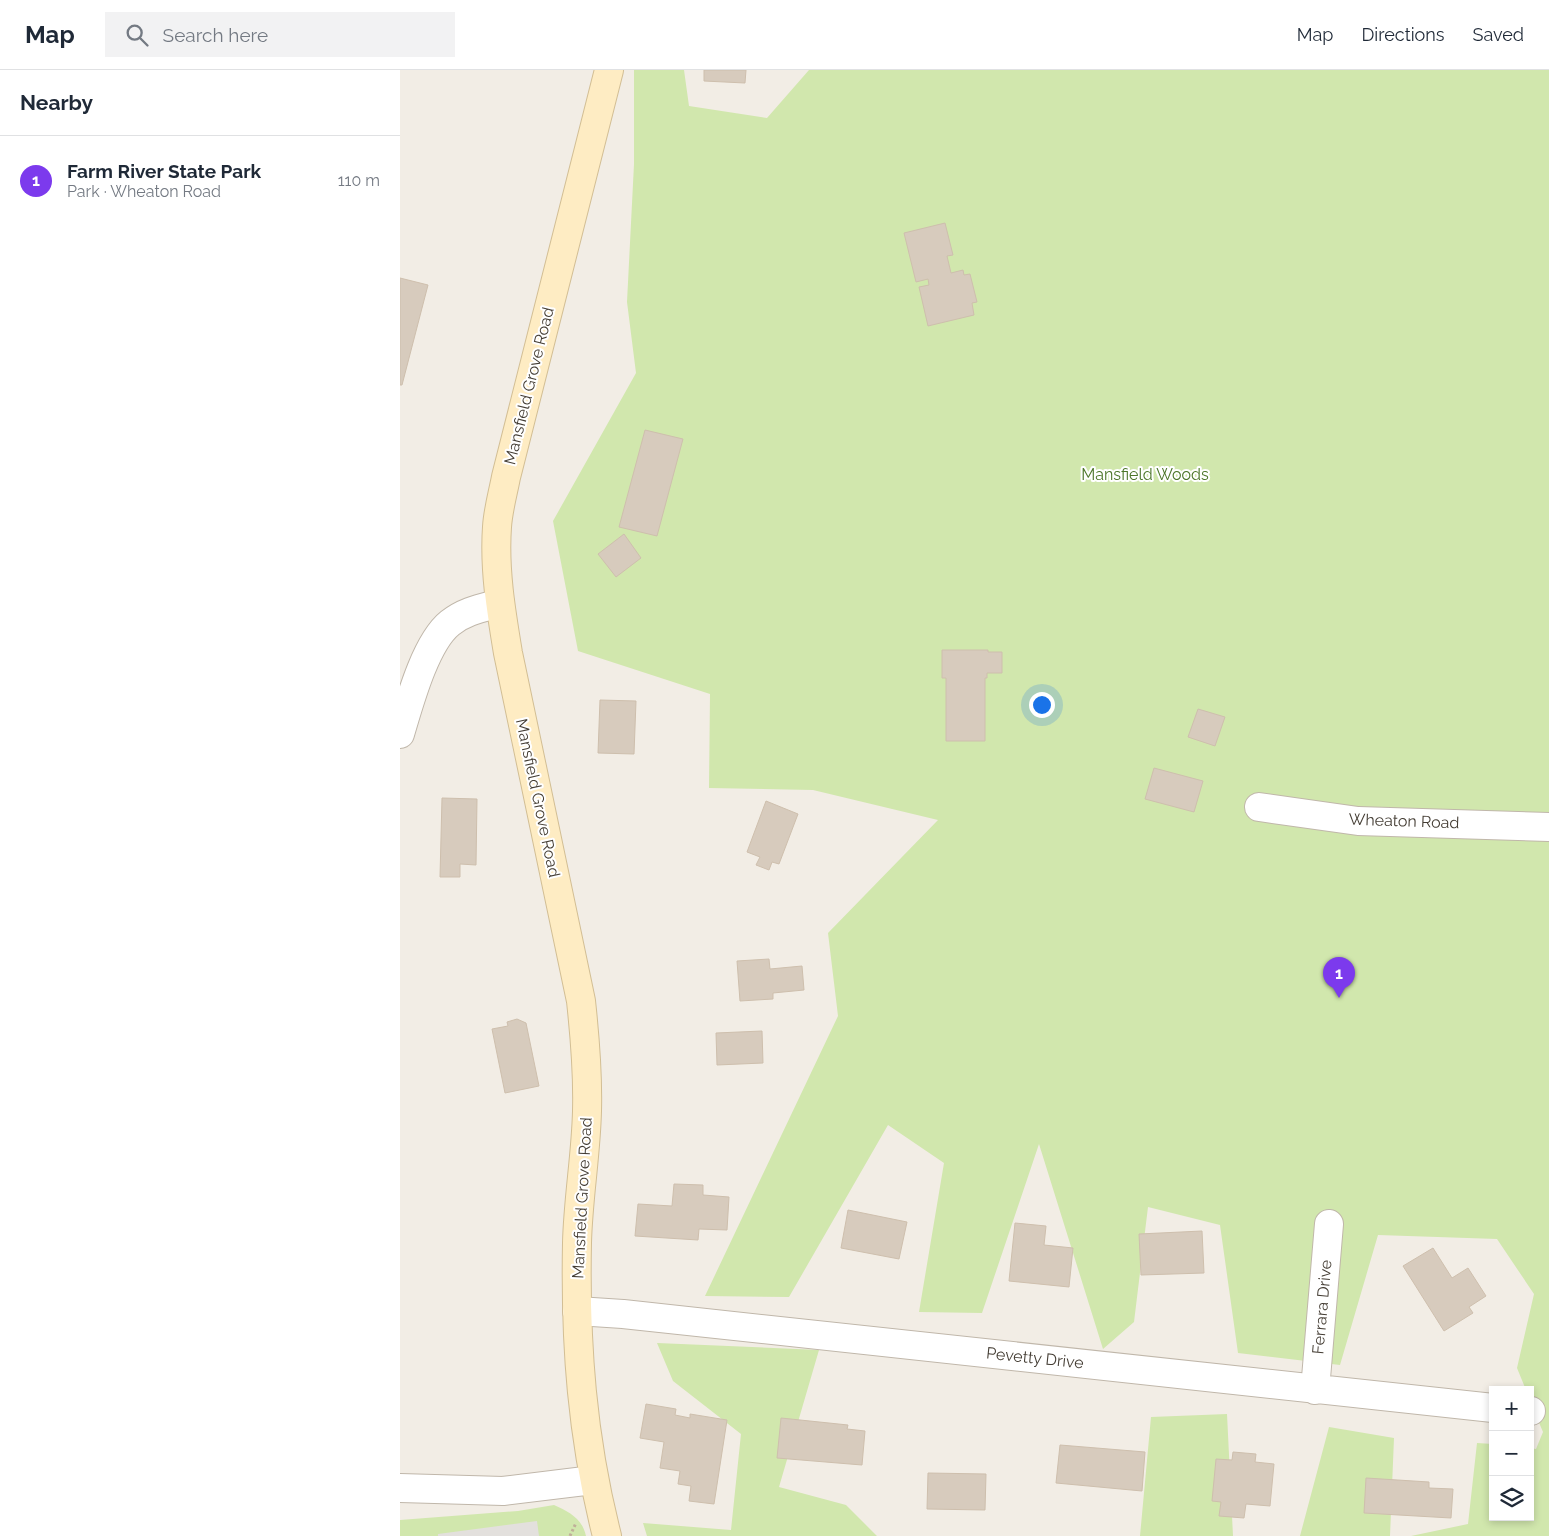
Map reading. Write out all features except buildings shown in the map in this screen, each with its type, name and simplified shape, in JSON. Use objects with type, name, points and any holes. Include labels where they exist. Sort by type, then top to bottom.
[{"type":"street","name":"Mansfield Grove Road","points":[[607,1536],[593,1480],[582,1402],[577,1311],[577,1241],[587,1112],[587,1059],[581,1001],[508,653],[500,604],[497,526],[506,477],[609,70]]},
{"type":"street","points":[[400,734],[414,690],[429,655],[449,624],[470,611],[500,604]]},
{"type":"street","name":"Wheaton Road","points":[[1259,807],[1358,821],[1549,827]]},
{"type":"street","name":"Ferrara Drive","points":[[1315,1390],[1329,1224]]},
{"type":"street","name":"Pevetty Drive","points":[[577,1311],[623,1314],[1489,1408]]},
{"type":"street","points":[[400,1488],[503,1491],[593,1480]]},
{"type":"green space","name":"Mansfield Woods","points":[[634,70],[684,70],[689,106],[767,118],[809,70],[1549,70],[1549,1536],[1411,1536],[1468,1524],[1477,1443],[1489,1444],[1489,1521],[1534,1521],[1534,1449],[1536,1449],[1543,1432],[1534,1411],[1534,1386],[1524,1386],[1517,1368],[1534,1294],[1497,1239],[1378,1235],[1340,1365],[1238,1353],[1220,1225],[1148,1207],[1134,1322],[1103,1349],[1039,1144],[982,1313],[919,1312],[944,1163],[888,1125],[789,1297],[705,1296],[838,1016],[828,933],[938,820],[813,790],[709,788],[710,694],[578,651],[553,521],[636,373],[627,302],[634,164]]},
{"type":"green space","points":[[657,1343],[819,1350],[779,1487],[846,1505],[877,1536],[647,1536],[643,1523],[731,1530],[741,1434],[673,1381]]},
{"type":"green space","points":[[1227,1414],[1233,1536],[1140,1536],[1151,1417]]},
{"type":"green space","points":[[1329,1427],[1394,1438],[1390,1536],[1300,1536]]},
{"type":"green space","points":[[554,1505],[570,1513],[578,1520],[586,1536],[400,1536],[400,1520],[518,1511]]},
{"type":"shaded area","points":[[537,1521],[539,1536],[438,1536],[438,1534]]},
{"type":"place","name":"Farm River State Park","points":[[1339,998]]}]
